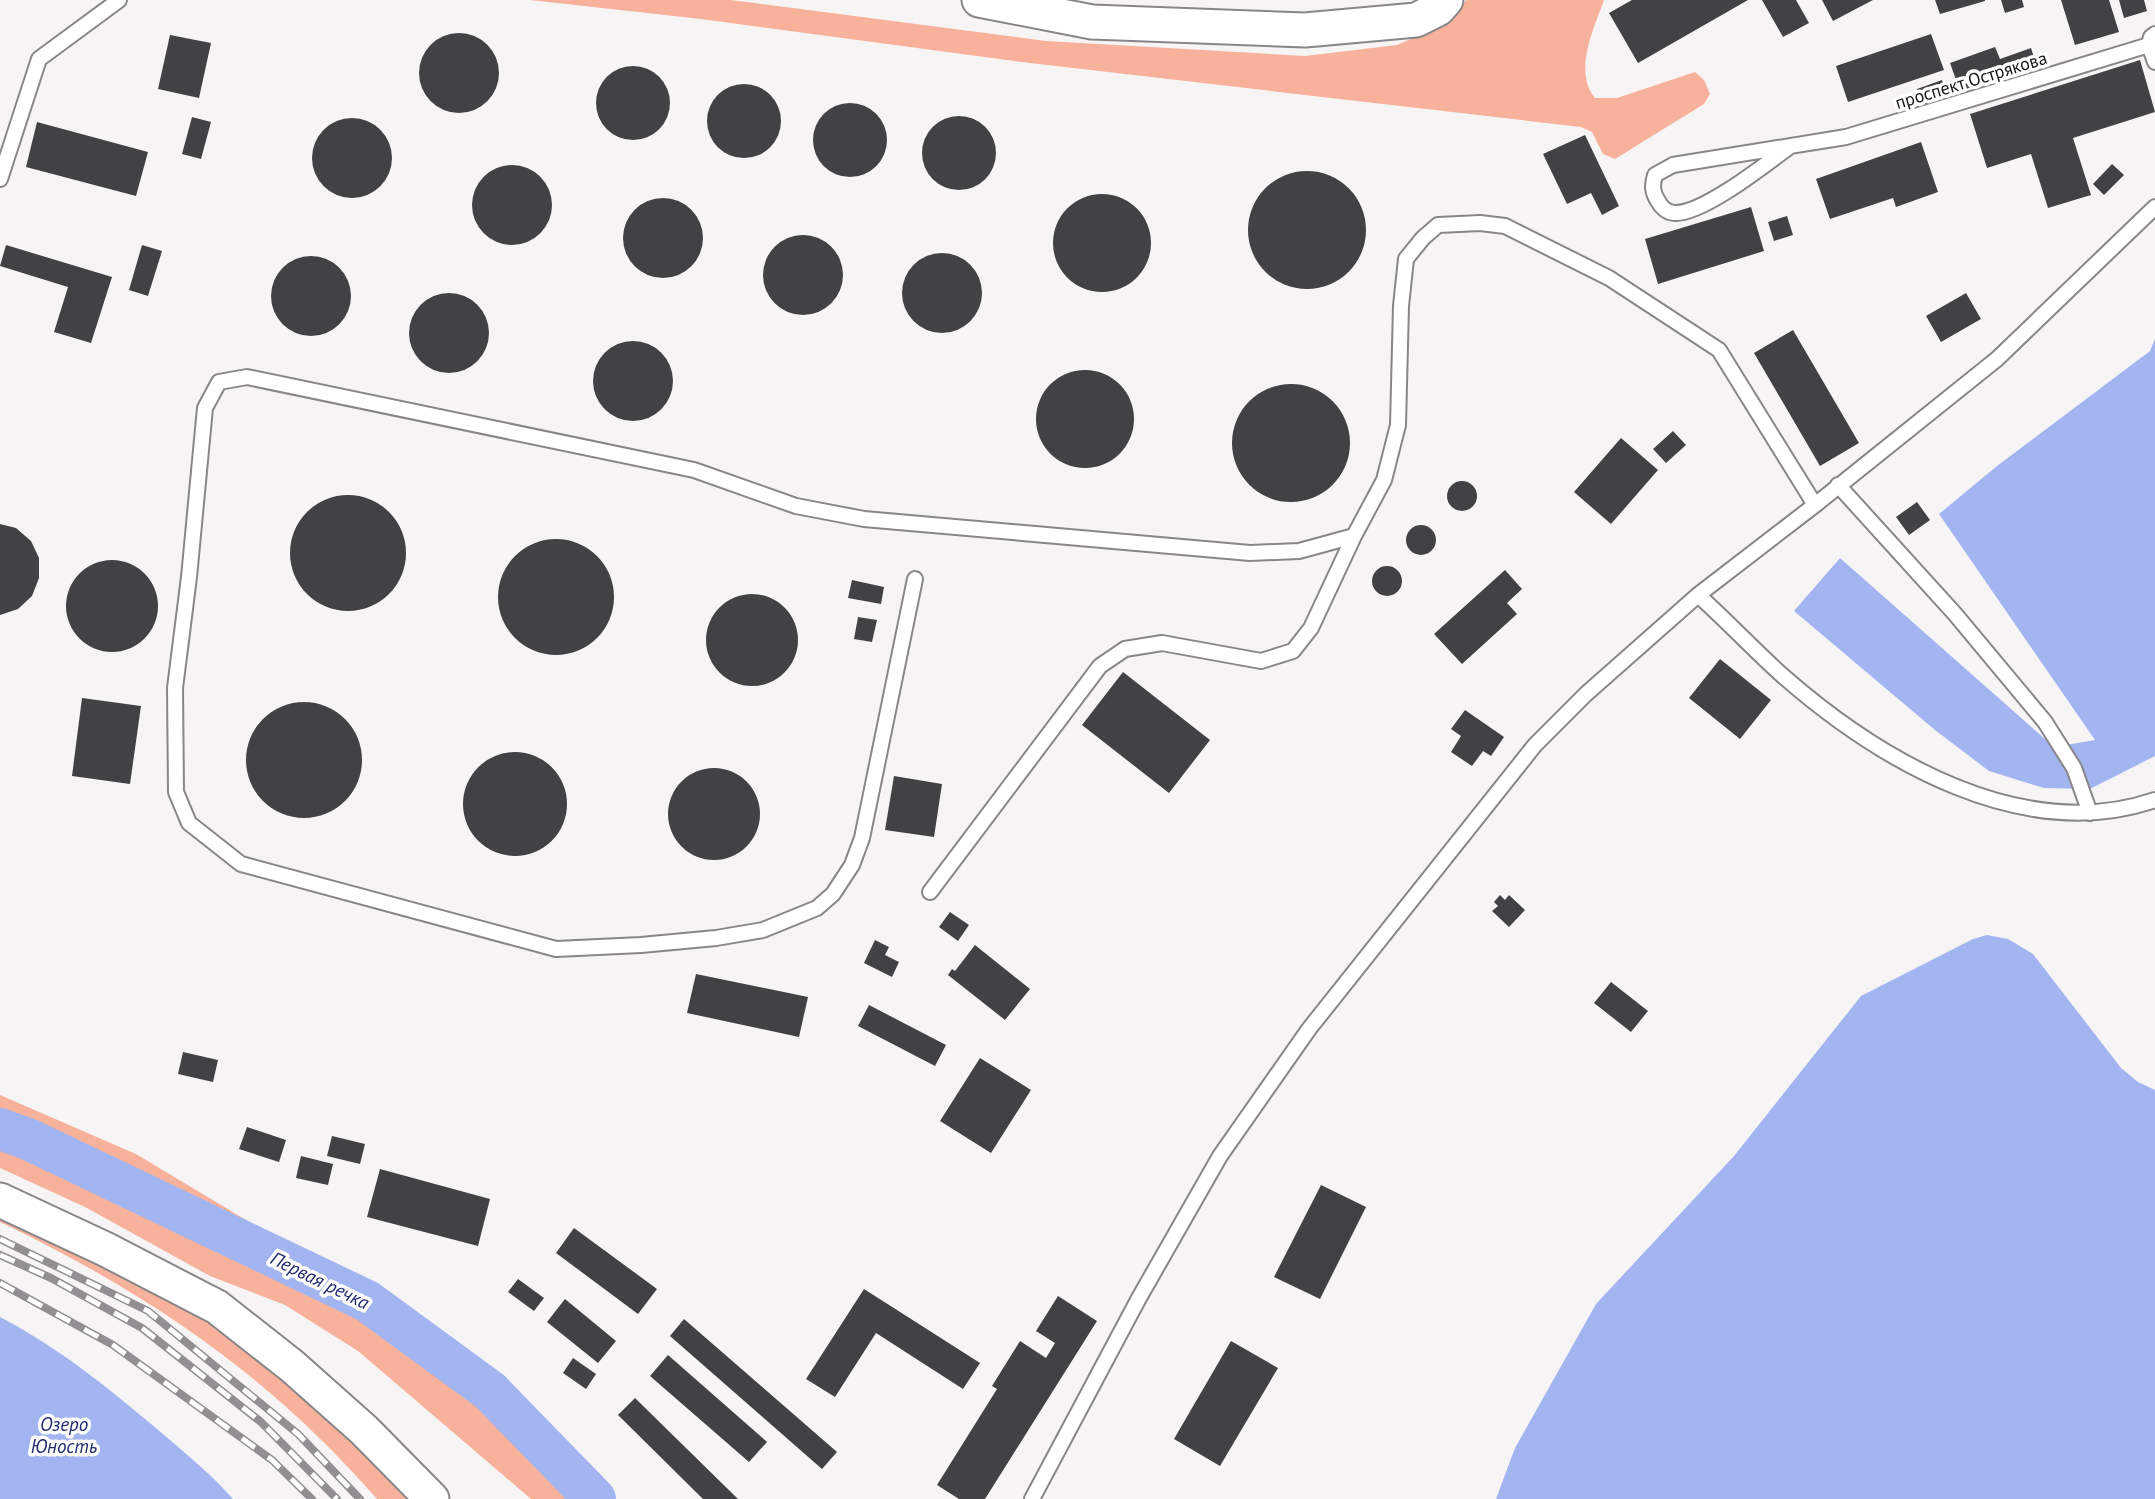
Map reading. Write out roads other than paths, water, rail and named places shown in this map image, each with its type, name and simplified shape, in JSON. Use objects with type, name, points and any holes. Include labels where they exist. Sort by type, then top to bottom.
[{"type":"street","points":[[979,0],[1092,22],[1305,30],[1416,20],[1437,9],[1446,0]]},
{"type":"street","points":[[0,1200],[105,1249],[217,1307],[292,1366],[364,1430],[432,1499]]},
{"type":"lane","points":[[0,179],[39,59],[119,0]]},
{"type":"lane","points":[[2152,40],[2155,62]]},
{"type":"lane","name":"проспект Острякова","points":[[1789,147],[1747,179],[1692,209],[1673,214],[1663,209],[1651,185],[1654,175],[1673,165],[1846,137],[2152,40]]},
{"type":"lane","points":[[1032,1499],[1139,1298],[1220,1156],[1309,1029],[1535,745],[1561,717],[1698,595],[1997,359],[2155,207]]},
{"type":"lane","points":[[930,892],[1100,666],[1125,649],[1162,643],[1261,660],[1293,651],[1311,628],[1354,536],[1384,480],[1398,425],[1401,306],[1406,259],[1438,225],[1480,223],[1505,226],[1609,278],[1719,350],[1815,505]]},
{"type":"lane","points":[[915,579],[862,838],[852,865],[833,894],[817,908],[763,930],[641,945],[556,949],[241,864],[189,823],[176,792],[175,688],[205,408],[219,382],[247,377],[694,470],[796,506],[864,519],[1250,553],[1299,551],[1354,536]]},
{"type":"lane","points":[[1838,485],[1955,614],[2045,722],[2074,768],[2090,813]]},
{"type":"lane","points":[[1698,595],[1784,676],[1857,733],[1914,767],[1981,797],[2046,812],[2090,813],[2130,808],[2155,800]]},
{"type":"water","points":[[2155,339],[2155,756],[2090,789],[2044,788],[1989,771],[1935,730],[1794,611],[1840,558],[2054,747],[2095,740],[1939,514],[1997,466],[2150,351]]},
{"type":"water","points":[[1987,935],[2008,939],[2033,954],[2121,1068],[2138,1082],[2155,1090],[2155,1499],[1496,1499],[1515,1448],[1596,1304],[1734,1156],[1861,996],[1973,939]]},
{"type":"water","name":"Озеро Юность","points":[[0,1317],[45,1343],[109,1390],[195,1461],[233,1499],[0,1499]]},
{"type":"waterway","name":"Первая речка","points":[[0,1129],[28,1139],[367,1301],[490,1391],[595,1499]]},
{"type":"railway","points":[[0,1239],[148,1311],[298,1434],[360,1499]]},
{"type":"railway","points":[[0,1255],[51,1278],[142,1328],[261,1422],[337,1499]]},
{"type":"railway","points":[[0,1283],[113,1345],[272,1460],[312,1499]]}]
